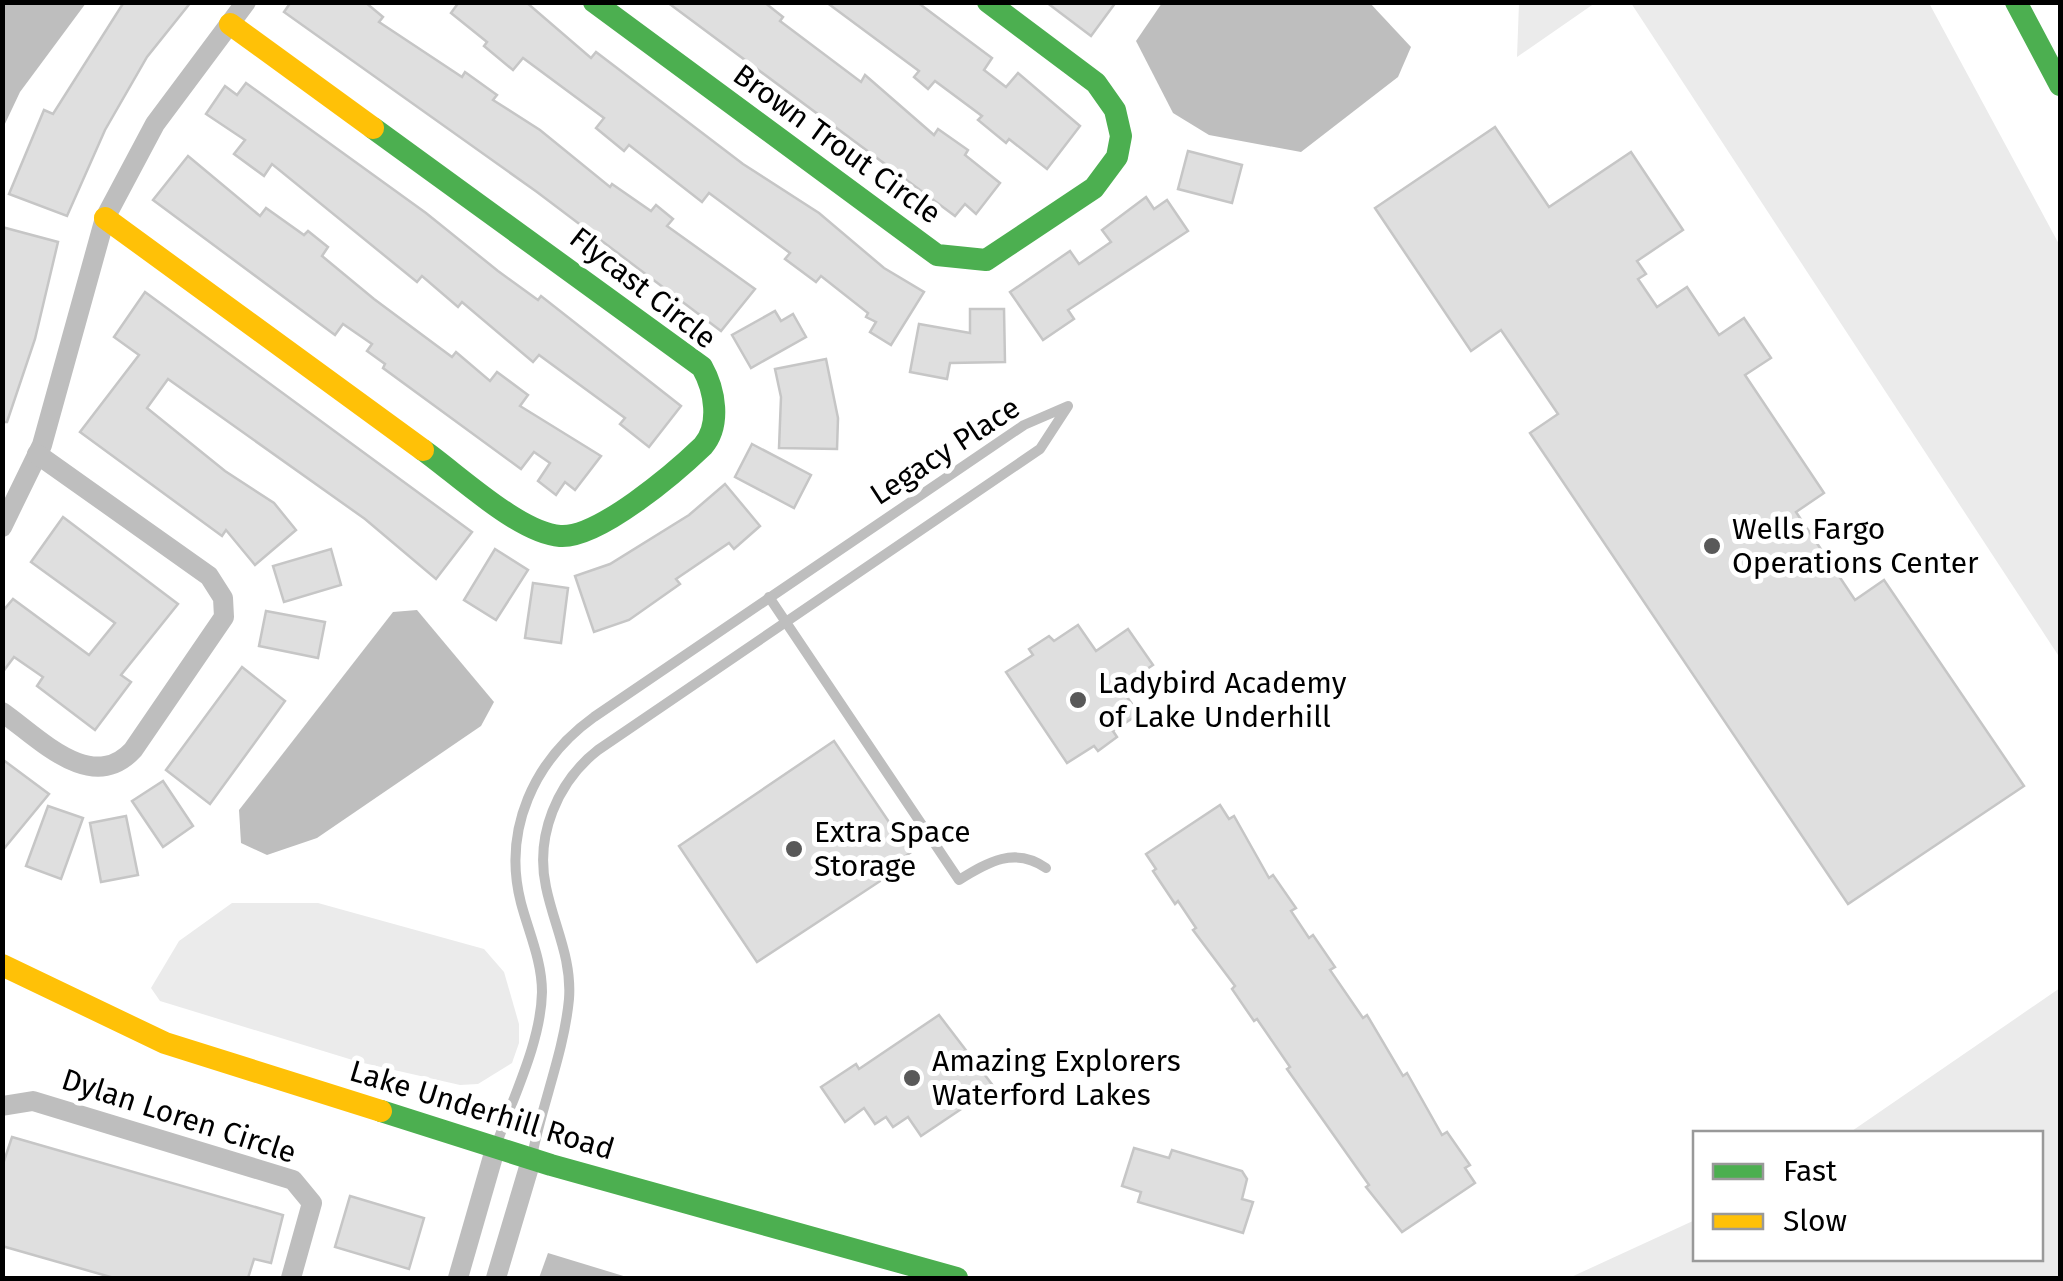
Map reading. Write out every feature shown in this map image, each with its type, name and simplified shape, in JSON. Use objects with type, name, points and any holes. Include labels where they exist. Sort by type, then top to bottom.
[{"type":"main road","name":"Brown Trout Circle","points":[[594,2],[937,255],[986,260],[1094,188],[1117,157],[1121,136],[1116,110],[1096,83],[992,4]]},
{"type":"main road","points":[[2016,2],[2060,85]]},
{"type":"main road","name":"Flycast Circle","points":[[105,218],[518,518],[555,537],[578,534],[683,466],[712,436],[714,388],[702,367],[230,24]]},
{"type":"main road","name":"Lake Underhill Road","points":[[2,964],[165,1043],[532,1157],[957,1278]]},
{"type":"street","points":[[2,527],[37,454],[105,218],[155,124],[246,2]]},
{"type":"street","points":[[2,712],[80,765],[97,768],[118,762],[133,750],[224,617],[223,598],[208,576],[37,454]]},
{"type":"street","name":"Dylan Loren Circle","points":[[2,1106],[33,1102],[294,1180],[312,1203],[291,1278]]},
{"type":"street","points":[[458,1278],[496,1146]]},
{"type":"street","points":[[496,1278],[532,1157]]},
{"type":"lane","name":"Legacy Place","points":[[496,1146],[541,1001],[539,965],[516,873],[519,826],[534,783],[551,757],[585,724],[769,598],[1024,426],[1068,406],[1040,449],[591,756],[556,804],[546,836],[544,872],[567,957],[569,999],[532,1157]]},
{"type":"lane","points":[[769,598],[959,880],[1004,857],[1028,858],[1046,868]]},
{"type":"lane","points":[[874,1255],[890,1278]]},
{"type":"shaded area","points":[[3,2],[86,3],[20,92],[3,128]]},
{"type":"shaded area","points":[[1369,2],[1411,47],[1398,77],[1301,152],[1209,135],[1173,113],[1136,41],[1162,3]]},
{"type":"shaded area","points":[[1519,2],[1595,3],[1517,57]]},
{"type":"shaded area","points":[[1631,3],[1929,3],[2060,246],[2060,658]]},
{"type":"shaded area","points":[[417,610],[494,702],[481,726],[317,838],[267,855],[241,843],[239,810],[393,612]]},
{"type":"shaded area","points":[[232,903],[318,903],[484,949],[504,972],[519,1024],[519,1043],[512,1063],[478,1084],[460,1085],[359,1062],[160,1001],[151,988],[179,941]]},
{"type":"shaded area","points":[[2060,988],[2060,1278],[1569,1278],[1693,1221],[1693,1261],[2043,1261],[2043,1131],[1852,1131]]},
{"type":"shaded area","points":[[548,1253],[630,1278],[539,1278]]},
{"type":"building","points":[[124,2],[191,2],[147,57],[105,130],[67,216],[9,194],[44,110],[53,114]]},
{"type":"building","points":[[291,2],[365,2],[383,17],[379,22],[462,77],[465,72],[497,95],[493,100],[540,130],[610,187],[612,184],[651,211],[656,205],[673,219],[667,226],[755,289],[721,331],[537,192],[284,12]]},
{"type":"building","points":[[459,2],[526,2],[591,58],[596,52],[743,164],[819,213],[884,268],[924,292],[891,345],[870,332],[876,322],[866,317],[868,313],[821,276],[816,282],[785,259],[790,253],[709,193],[702,202],[629,145],[624,151],[596,128],[604,118],[523,58],[513,70],[484,46],[487,42],[451,13]]},
{"type":"building","points":[[667,2],[764,2],[783,17],[780,21],[861,82],[865,75],[934,135],[938,129],[968,150],[965,155],[1000,183],[976,214],[965,204],[955,216]]},
{"type":"building","points":[[826,2],[917,2],[992,58],[984,70],[1006,87],[1018,73],[1080,126],[1047,169],[1009,139],[1006,143],[978,120],[982,116],[935,81],[928,89],[914,77],[919,71]]},
{"type":"building","points":[[1046,2],[1116,2],[1091,36]]},
{"type":"building","points":[[246,83],[426,213],[538,300],[541,296],[681,406],[649,447],[620,424],[625,418],[539,355],[533,362],[462,302],[458,307],[422,276],[417,282],[272,164],[264,176],[234,154],[245,140],[206,114],[225,86],[237,95]]},
{"type":"building","name":"Wells Fargo Operations Center","points":[[1495,127],[1549,207],[1631,152],[1683,230],[1637,261],[1646,274],[1638,279],[1657,307],[1687,287],[1719,335],[1744,318],[1771,358],[1745,375],[1824,493],[1796,512],[1855,600],[1884,580],[2024,786],[1848,904],[1530,433],[1558,414],[1501,330],[1471,351],[1375,208]]},
{"type":"building","points":[[1188,151],[1242,165],[1232,203],[1178,189]]},
{"type":"building","points":[[188,156],[260,216],[266,208],[304,235],[308,231],[328,247],[322,256],[374,299],[452,357],[456,352],[490,381],[497,372],[528,395],[520,406],[601,456],[575,490],[565,482],[556,495],[538,481],[550,463],[534,452],[521,469],[383,368],[385,364],[367,351],[372,344],[343,324],[335,335],[153,200]]},
{"type":"building","points":[[1146,197],[1154,209],[1167,200],[1188,231],[1068,310],[1074,319],[1043,340],[1010,292],[1070,251],[1079,264],[1111,242],[1102,230]]},
{"type":"building","points":[[2,227],[58,242],[35,339],[7,422],[2,422]]},
{"type":"building","points":[[145,292],[472,532],[436,579],[365,519],[168,379],[147,408],[225,471],[274,503],[296,530],[255,565],[226,530],[222,536],[80,432],[139,355],[114,337]]},
{"type":"building","points":[[970,309],[1004,309],[1005,362],[950,363],[947,379],[910,372],[919,324],[970,333]]},
{"type":"building","points":[[775,311],[781,321],[793,314],[806,337],[751,368],[732,335]]},
{"type":"building","points":[[826,359],[838,418],[837,449],[779,448],[781,397],[775,369]]},
{"type":"building","points":[[752,444],[811,475],[794,508],[735,477]]},
{"type":"building","points":[[725,484],[760,526],[734,549],[729,543],[676,579],[680,584],[629,620],[594,632],[575,576],[610,564],[689,515]]},
{"type":"building","points":[[63,517],[178,604],[121,675],[131,682],[95,730],[37,686],[43,677],[14,657],[2,673],[2,612],[13,599],[89,655],[115,623],[31,562]]},
{"type":"building","points":[[331,549],[341,585],[284,602],[273,566]]},
{"type":"building","points":[[495,549],[528,570],[496,620],[464,600]]},
{"type":"building","points":[[533,583],[568,588],[561,643],[525,638]]},
{"type":"building","points":[[266,611],[325,622],[318,658],[259,646]]},
{"type":"building","name":"Ladybird Academy of Lake Underhill","points":[[1078,625],[1096,651],[1128,629],[1153,665],[1120,687],[1139,714],[1113,731],[1117,737],[1098,751],[1094,746],[1067,763],[1006,672],[1033,655],[1029,649],[1049,636],[1054,641]]},
{"type":"building","points":[[242,667],[285,701],[210,804],[166,770]]},
{"type":"building","name":"Extra Space Storage","points":[[834,741],[910,853],[896,862],[900,868],[757,962],[679,846]]},
{"type":"building","points":[[2,759],[49,794],[2,851]]},
{"type":"building","points":[[163,781],[193,826],[163,847],[132,801]]},
{"type":"building","points":[[1220,805],[1229,819],[1234,816],[1269,878],[1273,875],[1296,908],[1291,911],[1309,938],[1313,935],[1335,967],[1330,970],[1363,1018],[1367,1015],[1403,1076],[1407,1073],[1442,1135],[1447,1132],[1470,1165],[1465,1168],[1475,1183],[1402,1232],[1366,1187],[1369,1185],[1287,1069],[1290,1067],[1232,989],[1235,986],[1193,930],[1196,928],[1178,901],[1175,904],[1153,871],[1156,869],[1146,854]]},
{"type":"building","points":[[48,806],[83,818],[61,879],[26,866]]},
{"type":"building","points":[[126,816],[138,875],[101,882],[90,823]]},
{"type":"building","name":"Amazing Explorers Waterford Lakes","points":[[939,1015],[994,1087],[921,1136],[908,1117],[893,1127],[886,1117],[875,1124],[864,1108],[845,1122],[821,1087],[856,1064],[859,1069]]},
{"type":"building","points":[[12,1137],[283,1215],[271,1263],[254,1259],[248,1278],[114,1278],[2,1246],[2,1167]]},
{"type":"building","points":[[1134,1148],[1169,1158],[1172,1150],[1242,1171],[1247,1179],[1242,1199],[1253,1202],[1243,1233],[1138,1202],[1141,1192],[1122,1186]]},
{"type":"building","points":[[350,1196],[424,1218],[409,1269],[335,1247]]},
{"type":"traffic: fast","points":[[594,2],[937,255],[986,260],[1094,188],[1117,157],[1121,136],[1115,110],[1096,83],[988,2]]},
{"type":"traffic: fast","points":[[2016,2],[2060,85]]},
{"type":"traffic: fast","points":[[373,128],[702,367],[713,397],[712,428],[703,446],[636,502],[576,534],[560,536],[526,525],[423,450]]},
{"type":"traffic: fast","points":[[381,1111],[551,1165],[957,1278]]},
{"type":"traffic: slow","points":[[230,24],[373,128]]},
{"type":"traffic: slow","points":[[105,218],[423,450]]},
{"type":"traffic: slow","points":[[2,965],[165,1043],[381,1111]]},
{"type":"place","name":"Wells Fargo Operations Center","points":[[1712,546]]},
{"type":"place","name":"Ladybird Academy of Lake Underhill","points":[[1078,700]]},
{"type":"place","name":"Extra Space Storage","points":[[794,849]]},
{"type":"place","name":"Amazing Explorers Waterford Lakes","points":[[912,1078]]}]
